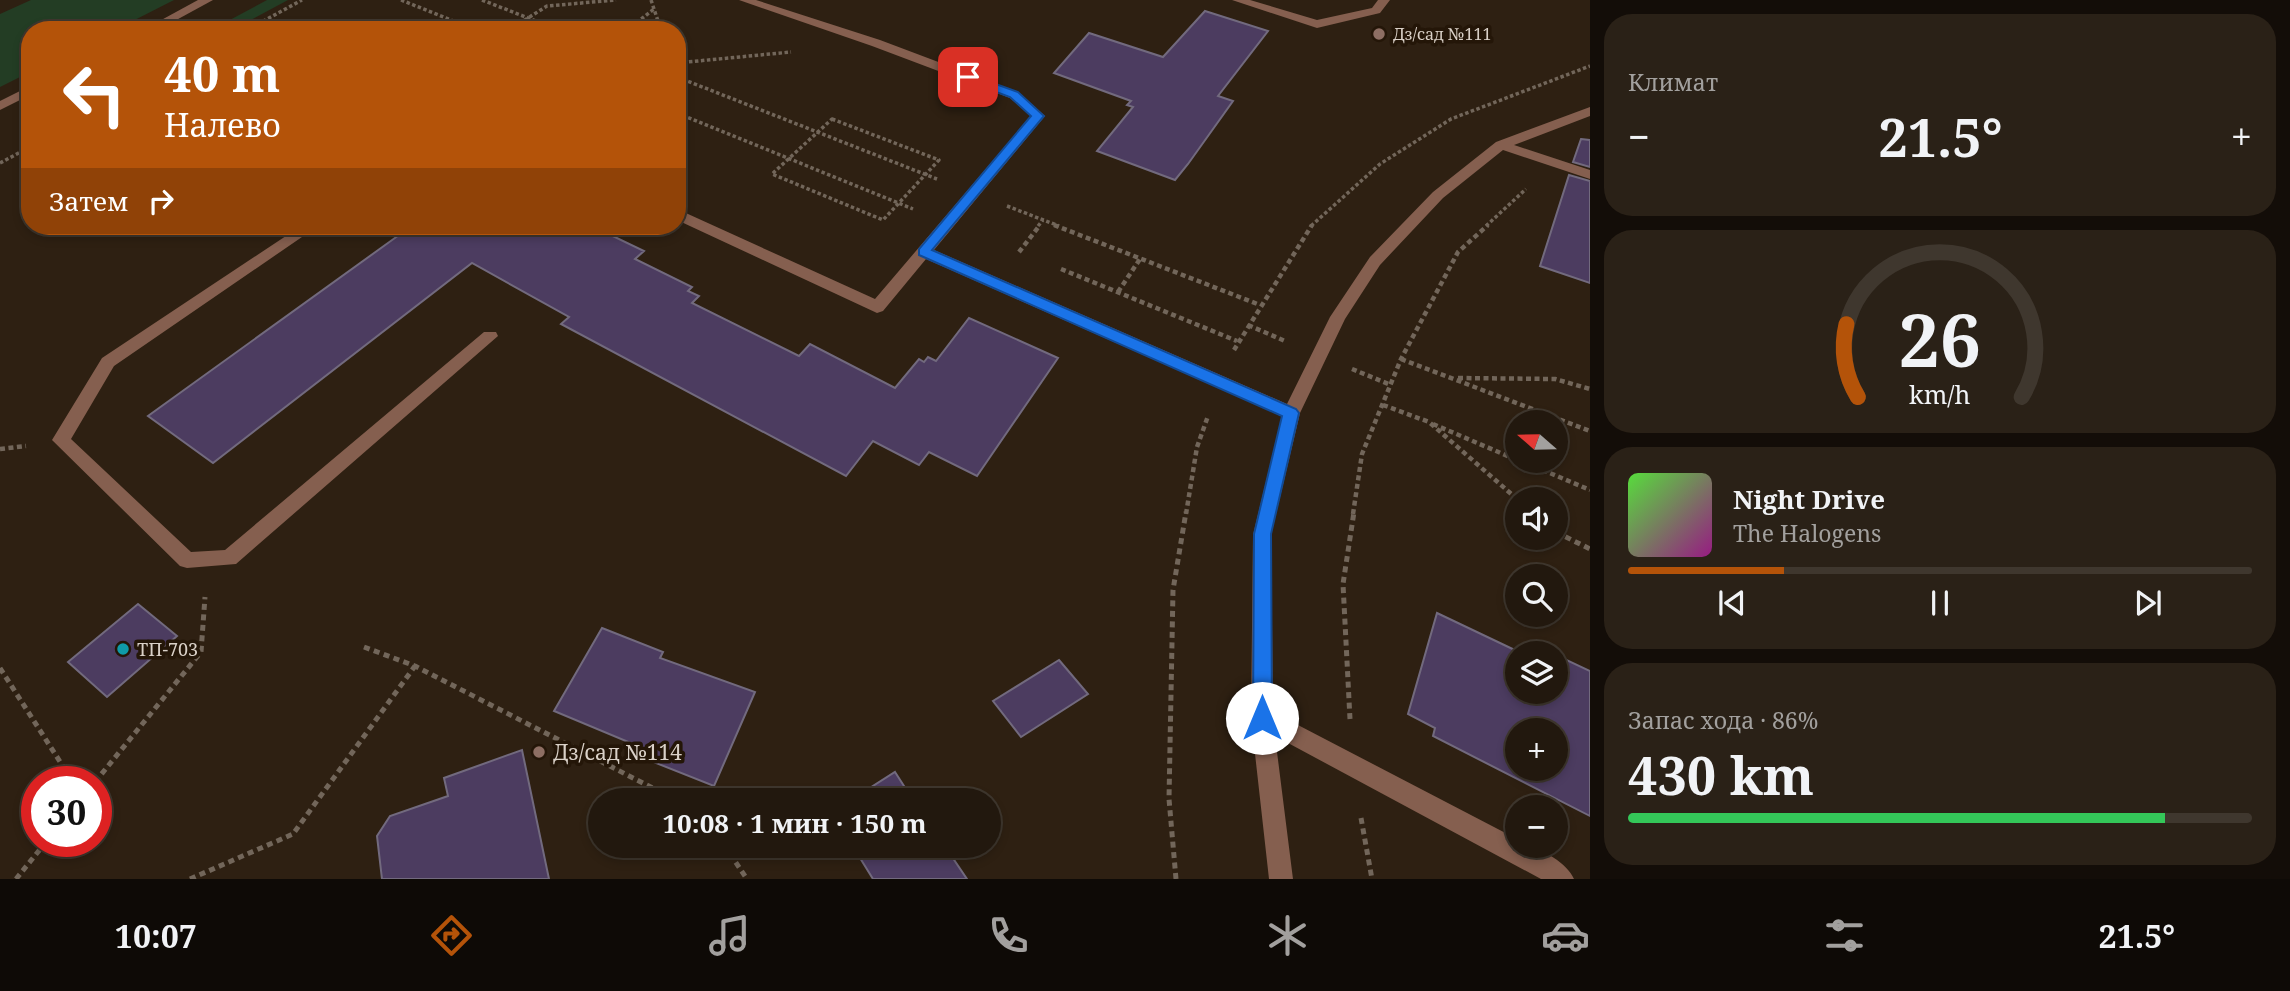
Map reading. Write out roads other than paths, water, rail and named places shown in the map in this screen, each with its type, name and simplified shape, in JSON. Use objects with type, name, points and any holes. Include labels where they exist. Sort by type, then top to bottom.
[{"type":"street","points":[[166,21],[207,0]]},
{"type":"street","points":[[686,218],[877,307],[1038,116],[1014,94],[876,43],[745,0]]},
{"type":"street","points":[[1238,0],[1317,24],[1376,11],[1384,0]]},
{"type":"street","points":[[0,106],[21,95]]},
{"type":"street","points":[[1281,879],[1262,718],[1262,534],[1291,413],[1338,317],[1375,261],[1438,194],[1501,145],[1590,111]]},
{"type":"street","points":[[1501,145],[1590,175]]},
{"type":"street","points":[[298,235],[108,362],[61,440],[187,560],[229,558],[490,336]]},
{"type":"street","points":[[923,252],[1291,413]]},
{"type":"street","points":[[1262,718],[1537,862],[1562,879]]},
{"type":"place","name":"Дз/сад №111","points":[[1379,34]]},
{"type":"place","name":"ТП-703","points":[[123,649]]},
{"type":"place","name":"Дз/сад №114","points":[[539,752]]}]
